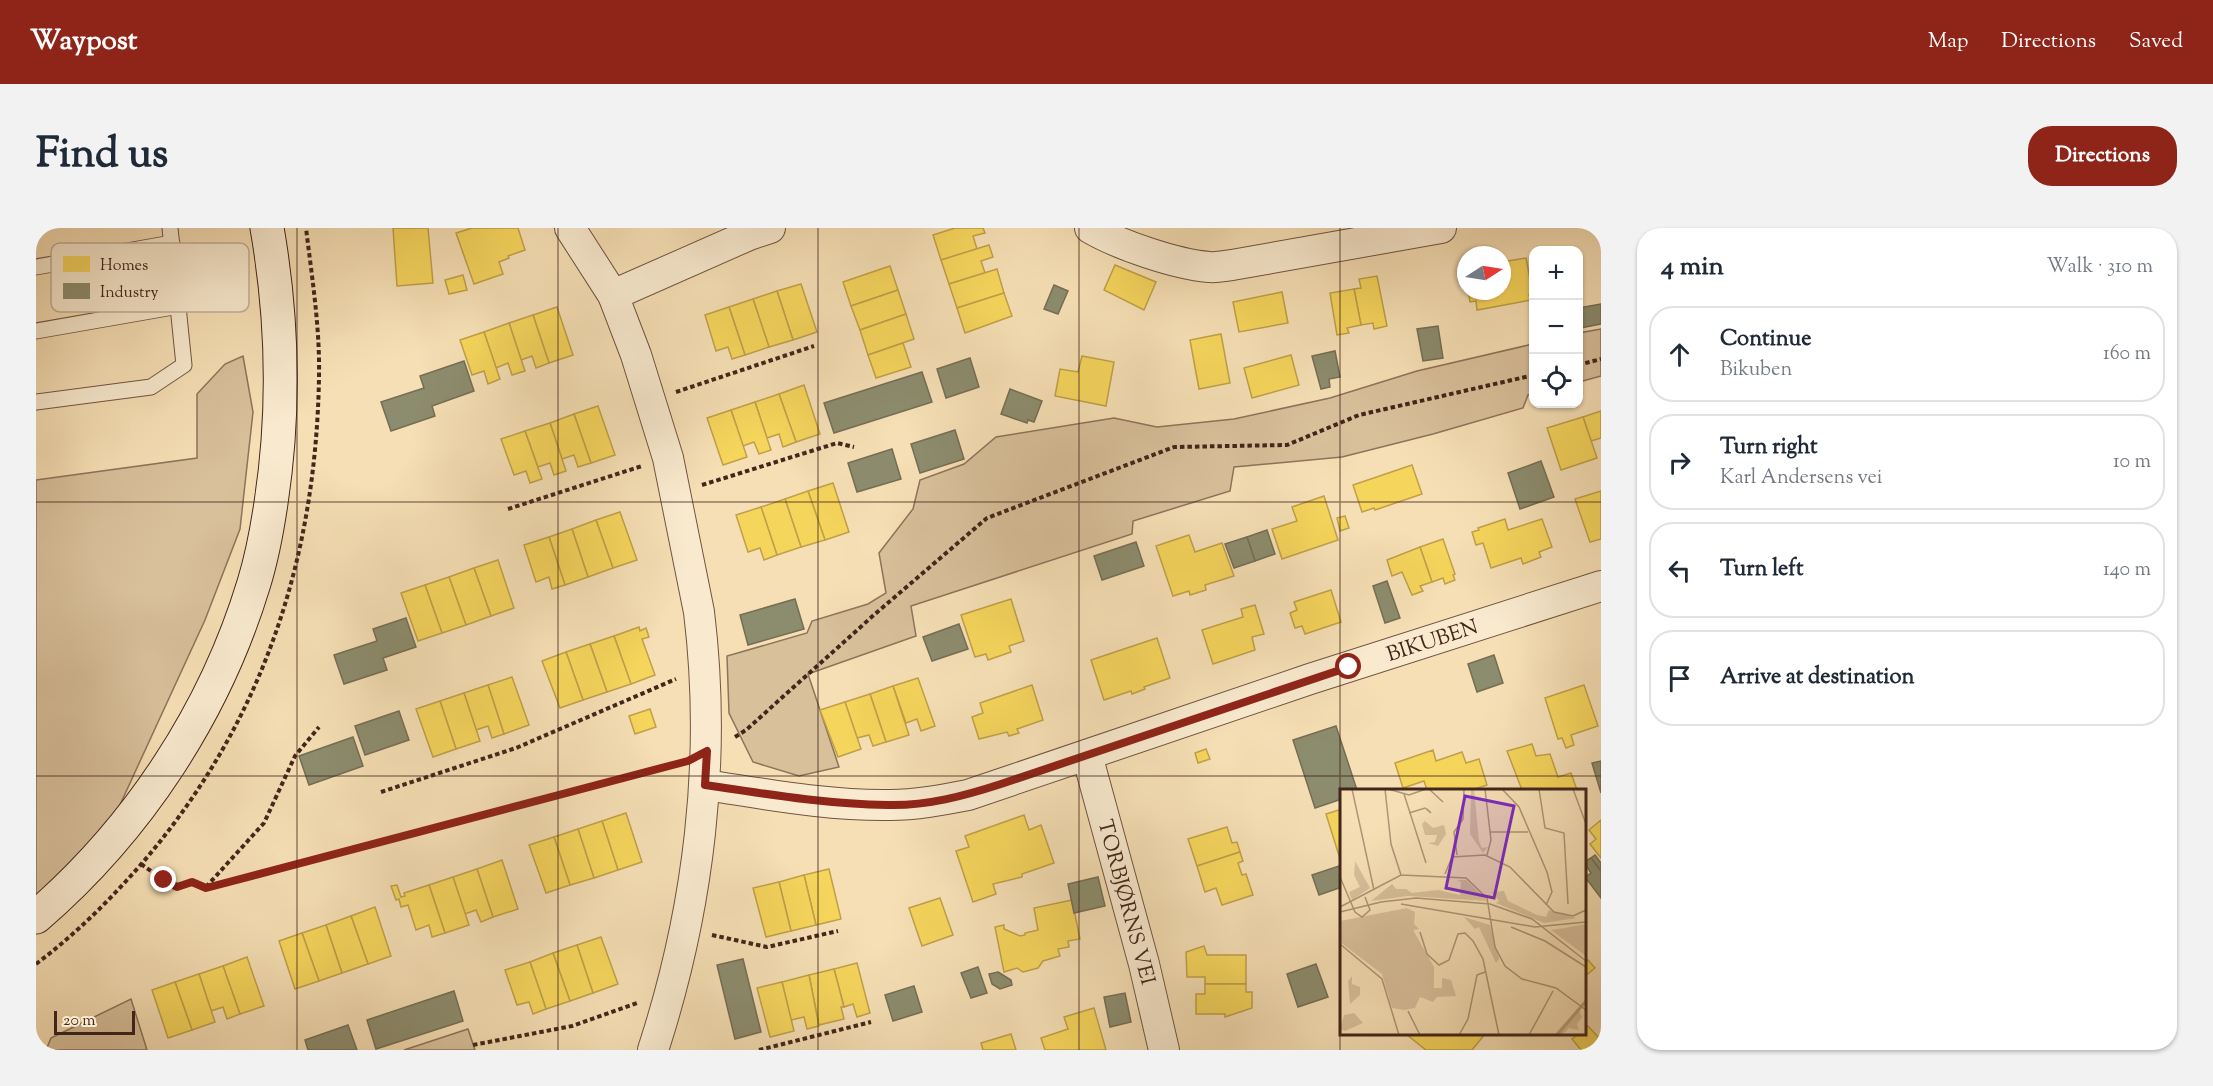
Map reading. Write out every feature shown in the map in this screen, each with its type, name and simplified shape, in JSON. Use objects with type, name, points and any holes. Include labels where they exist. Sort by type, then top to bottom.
[{"type":"main road","points":[[36,917],[80,876],[116,837],[175,756],[198,717],[219,673],[254,583],[266,532],[280,425],[280,323],[267,228]]},
{"type":"street","points":[[570,228],[613,296],[669,458],[699,612],[705,666],[707,751],[697,861],[670,996],[653,1050]]},
{"type":"street","points":[[613,296],[749,235],[770,228]]},
{"type":"street","points":[[1090,228],[1155,255],[1209,267],[1232,265],[1441,228]]},
{"type":"street","name":"BIKUBEN","points":[[705,785],[814,801],[889,805],[968,795],[1310,680],[1601,586]]},
{"type":"street","name":"TORBJØRNS VEI","points":[[1087,755],[1144,964],[1164,1050]]},
{"type":"lane","points":[[137,243],[171,235]]},
{"type":"lane","points":[[36,267],[51,263]]},
{"type":"lane","points":[[36,331],[145,312]]},
{"type":"lane","points":[[36,402],[151,387],[184,365],[180,312]]},
{"type":"path","points":[[650,401],[814,346]]},
{"type":"path","points":[[1583,364],[1601,359]]},
{"type":"path","points":[[36,964],[110,899],[141,864],[171,885],[177,887],[192,882],[206,888],[688,761],[746,730],[875,614],[987,518],[1174,447],[1287,445],[1359,415],[1529,376]]},
{"type":"path","points":[[676,494],[837,442],[854,447]]},
{"type":"path","points":[[508,509],[669,458]]},
{"type":"path","points":[[381,792],[516,748],[705,666]]},
{"type":"path","points":[[206,888],[264,823],[294,756],[319,727]]},
{"type":"path","points":[[685,929],[767,947],[838,931]]},
{"type":"path","points":[[473,1045],[572,1026],[653,997],[670,996]]},
{"type":"path","points":[[759,1050],[871,1022]]},
{"type":"shaded area","points":[[1601,329],[1601,376],[1583,381],[1583,354],[1583,332]]},
{"type":"shaded area","points":[[1529,345],[1529,395],[1523,408],[1342,457],[1234,467],[1230,491],[1133,521],[1132,534],[911,606],[916,636],[808,674],[839,767],[799,776],[753,762],[729,713],[727,656],[807,633],[812,621],[868,604],[886,593],[879,553],[913,509],[920,480],[964,464],[996,437],[1114,418],[1157,427],[1234,419],[1330,398],[1417,371]]},
{"type":"shaded area","points":[[243,356],[253,412],[240,529],[205,620],[107,833],[36,915],[36,480],[197,458],[197,394],[225,364]]},
{"type":"shaded area","points":[[131,999],[147,1050],[46,1050],[51,1038]]},
{"type":"shaded area","points":[[468,1029],[475,1050],[404,1050]]},
{"type":"building: Homes","points":[[393,228],[428,228],[433,283],[397,286]]},
{"type":"building: Homes","points":[[472,228],[518,228],[525,250],[499,262],[503,274],[474,284],[456,233]]},
{"type":"building: Homes","points":[[955,228],[983,228],[985,233],[973,236],[977,249],[941,260],[933,235]]},
{"type":"building: Homes","points":[[989,245],[993,257],[981,261],[985,273],[949,284],[941,260]]},
{"type":"building: Homes","points":[[1526,258],[1529,273],[1529,300],[1477,310],[1476,301],[1470,302],[1470,300],[1511,300],[1511,260]]},
{"type":"building: Homes","points":[[1115,265],[1156,282],[1144,310],[1104,290]]},
{"type":"building: Homes","points":[[890,266],[898,290],[851,306],[843,282]]},
{"type":"building: Homes","points":[[997,269],[1004,293],[957,308],[949,284]]},
{"type":"building: Homes","points":[[463,275],[467,290],[449,294],[445,280]]},
{"type":"building: Homes","points":[[1377,276],[1387,326],[1374,329],[1373,323],[1361,325],[1354,289],[1361,288],[1359,279]]},
{"type":"building: Homes","points":[[801,284],[817,332],[793,340],[777,291]]},
{"type":"building: Homes","points":[[1354,289],[1361,325],[1347,328],[1349,333],[1337,335],[1330,293]]},
{"type":"building: Homes","points":[[898,290],[906,314],[860,330],[851,306]]},
{"type":"building: Homes","points":[[777,291],[793,340],[769,347],[753,299]]},
{"type":"building: Homes","points":[[1282,292],[1288,323],[1239,332],[1233,302]]},
{"type":"building: Homes","points":[[1004,293],[1012,316],[965,333],[957,308]]},
{"type":"building: Homes","points":[[753,299],[769,347],[745,355],[729,307]]},
{"type":"building: Homes","points":[[557,307],[573,355],[549,363],[533,315]]},
{"type":"building: Homes","points":[[729,307],[745,355],[732,359],[728,347],[716,351],[705,315]]},
{"type":"building: Homes","points":[[906,314],[914,339],[868,355],[860,330]]},
{"type":"building: Homes","points":[[533,315],[549,363],[536,368],[532,356],[521,360],[509,323]]},
{"type":"building: Homes","points":[[509,323],[525,371],[512,375],[508,363],[496,368],[484,332]]},
{"type":"building: Homes","points":[[484,332],[500,379],[488,384],[484,371],[472,375],[460,340]]},
{"type":"building: Homes","points":[[1221,334],[1230,383],[1199,389],[1190,340]]},
{"type":"building: Homes","points":[[903,343],[911,367],[876,378],[868,355]]},
{"type":"building: Homes","points":[[1291,355],[1299,385],[1252,398],[1244,368]]},
{"type":"building: Homes","points":[[1082,356],[1114,362],[1106,406],[1055,396],[1060,369],[1078,372]]},
{"type":"building: Homes","points":[[804,385],[820,434],[796,442],[779,394]]},
{"type":"building: Homes","points":[[779,394],[796,442],[783,447],[779,434],[767,438],[755,402]]},
{"type":"building: Homes","points":[[755,402],[771,450],[759,454],[754,442],[743,446],[731,410]]},
{"type":"building: Homes","points":[[598,406],[615,455],[591,463],[574,414]]},
{"type":"building: Homes","points":[[731,410],[747,457],[723,465],[707,418]]},
{"type":"building: Homes","points":[[1601,411],[1601,438],[1591,441],[1583,417]]},
{"type":"building: Homes","points":[[574,414],[591,463],[578,467],[574,455],[562,459],[550,423]]},
{"type":"building: Homes","points":[[1583,417],[1597,458],[1561,470],[1547,428]]},
{"type":"building: Homes","points":[[550,423],[566,471],[554,475],[550,463],[538,467],[525,431]]},
{"type":"building: Homes","points":[[525,431],[542,479],[530,483],[526,471],[514,475],[501,439]]},
{"type":"building: Homes","points":[[1412,465],[1422,494],[1375,510],[1374,508],[1362,512],[1353,485]]},
{"type":"building: Homes","points":[[833,483],[849,532],[825,540],[808,491]]},
{"type":"building: Homes","points":[[808,491],[825,540],[801,547],[785,499]]},
{"type":"building: Homes","points":[[1601,491],[1601,539],[1590,542],[1575,499]]},
{"type":"building: Homes","points":[[1324,496],[1338,540],[1282,559],[1272,529],[1297,521],[1292,507]]},
{"type":"building: Homes","points":[[785,499],[801,547],[777,555],[761,507]]},
{"type":"building: Homes","points":[[761,507],[777,555],[764,560],[760,548],[748,552],[736,515]]},
{"type":"building: Homes","points":[[620,512],[637,560],[613,568],[596,520]]},
{"type":"building: Homes","points":[[1345,516],[1349,528],[1340,531],[1337,518]]},
{"type":"building: Homes","points":[[1505,519],[1508,530],[1542,519],[1552,547],[1539,552],[1541,557],[1523,564],[1521,558],[1491,568],[1483,543],[1476,545],[1472,532]]},
{"type":"building: Homes","points":[[596,520],[613,568],[588,577],[572,529]]},
{"type":"building: Homes","points":[[572,529],[588,577],[565,585],[549,537]]},
{"type":"building: Homes","points":[[1189,535],[1195,552],[1222,543],[1234,576],[1205,585],[1206,590],[1190,595],[1189,591],[1173,596],[1156,546]]},
{"type":"building: Homes","points":[[549,537],[565,585],[552,589],[549,577],[536,582],[524,545]]},
{"type":"building: Homes","points":[[1443,539],[1455,574],[1453,575],[1455,580],[1445,584],[1443,578],[1432,582],[1420,547]]},
{"type":"building: Homes","points":[[1420,547],[1432,582],[1420,586],[1423,591],[1412,595],[1402,572],[1392,576],[1387,560]]},
{"type":"building: Homes","points":[[498,560],[514,608],[491,616],[474,568]]},
{"type":"building: Homes","points":[[474,568],[491,616],[466,625],[449,577]]},
{"type":"building: Homes","points":[[449,577],[466,625],[442,633],[425,585]]},
{"type":"building: Homes","points":[[425,585],[442,633],[418,641],[401,593]]},
{"type":"building: Homes","points":[[1331,590],[1341,622],[1305,634],[1302,626],[1295,628],[1290,613],[1297,610],[1294,602]]},
{"type":"building: Homes","points":[[1011,599],[1024,641],[1009,646],[1011,652],[988,660],[986,654],[975,657],[961,615]]},
{"type":"building: Homes","points":[[1255,605],[1264,634],[1252,637],[1255,650],[1213,664],[1202,630],[1243,617],[1241,609]]},
{"type":"building: Homes","points":[[639,627],[640,631],[646,628],[649,637],[642,639],[655,675],[631,684],[614,636]]},
{"type":"building: Homes","points":[[614,636],[631,684],[607,692],[590,644]]},
{"type":"building: Homes","points":[[1157,638],[1170,678],[1132,694],[1131,691],[1104,700],[1091,660]]},
{"type":"building: Homes","points":[[590,644],[607,692],[583,700],[566,652]]},
{"type":"building: Homes","points":[[566,652],[583,700],[560,708],[542,661]]},
{"type":"building: Homes","points":[[512,677],[529,725],[504,734],[488,685]]},
{"type":"building: Homes","points":[[918,678],[935,726],[921,731],[917,719],[906,723],[893,686]]},
{"type":"building: Homes","points":[[488,685],[504,734],[492,738],[488,726],[476,730],[464,693]]},
{"type":"building: Homes","points":[[1032,685],[1043,720],[1017,729],[1019,733],[1009,736],[1007,732],[979,739],[972,717],[983,713],[980,703]]},
{"type":"building: Homes","points":[[1584,685],[1598,726],[1571,735],[1574,745],[1566,748],[1562,738],[1558,739],[1545,698]]},
{"type":"building: Homes","points":[[893,686],[909,735],[886,742],[870,694]]},
{"type":"building: Homes","points":[[464,693],[480,741],[456,749],[440,701]]},
{"type":"building: Homes","points":[[870,694],[886,742],[873,746],[869,735],[857,738],[845,702]]},
{"type":"building: Homes","points":[[440,701],[456,749],[433,757],[416,709]]},
{"type":"building: Homes","points":[[845,702],[861,749],[838,757],[820,710]]},
{"type":"building: Homes","points":[[650,709],[656,727],[635,734],[629,716]]},
{"type":"building: Homes","points":[[1532,744],[1536,756],[1550,754],[1558,777],[1571,773],[1577,789],[1522,789],[1507,751]]},
{"type":"building: Homes","points":[[1206,749],[1210,759],[1198,763],[1195,753]]},
{"type":"building: Homes","points":[[1433,750],[1436,761],[1462,752],[1466,763],[1479,759],[1487,785],[1475,789],[1427,789],[1424,781],[1403,788],[1395,763]]},
{"type":"building: Homes","points":[[1340,810],[1340,859],[1326,814]]},
{"type":"building: Homes","points":[[626,813],[642,862],[618,870],[602,821]]},
{"type":"building: Homes","points":[[1024,815],[1029,830],[1041,825],[1054,863],[1022,874],[1022,877],[993,884],[996,894],[973,902],[956,851],[969,847],[965,836]]},
{"type":"building: Homes","points":[[1601,820],[1601,858],[1590,844],[1596,839],[1589,830]]},
{"type":"building: Homes","points":[[602,821],[618,870],[594,878],[578,829]]},
{"type":"building: Homes","points":[[1227,827],[1232,843],[1237,842],[1240,852],[1197,866],[1188,839]]},
{"type":"building: Homes","points":[[578,829],[594,878],[570,885],[554,837]]},
{"type":"building: Homes","points":[[554,837],[570,885],[546,893],[529,845]]},
{"type":"building: Homes","points":[[1240,852],[1243,861],[1238,863],[1242,875],[1246,874],[1253,895],[1222,905],[1216,888],[1205,892],[1197,866]]},
{"type":"building: Homes","points":[[502,860],[518,909],[493,917],[477,869]]},
{"type":"building: Homes","points":[[477,869],[493,917],[481,922],[476,910],[465,914],[453,877]]},
{"type":"building: Homes","points":[[829,869],[841,919],[816,925],[804,875]]},
{"type":"building: Homes","points":[[804,875],[816,925],[791,931],[779,882]]},
{"type":"building: Homes","points":[[453,877],[469,925],[445,933],[429,885]]},
{"type":"building: Homes","points":[[779,882],[791,931],[766,937],[753,888]]},
{"type":"building: Homes","points":[[397,885],[401,897],[405,896],[404,893],[429,885],[445,933],[432,937],[429,925],[416,930],[408,905],[401,907],[399,899],[396,900],[391,886]]},
{"type":"building: Homes","points":[[940,898],[953,935],[922,946],[909,908]]},
{"type":"building: Homes","points":[[1072,900],[1080,939],[1068,941],[1069,947],[1058,949],[1060,956],[1043,961],[1038,968],[1023,972],[1017,968],[1004,972],[995,927],[1004,925],[1004,929],[1020,936],[1025,935],[1025,933],[1038,930],[1034,908]]},
{"type":"building: Homes","points":[[375,907],[391,956],[368,964],[351,916]]},
{"type":"building: Homes","points":[[351,916],[368,964],[342,973],[326,925]]},
{"type":"building: Homes","points":[[326,925],[342,973],[319,981],[302,933]]},
{"type":"building: Homes","points":[[302,933],[319,981],[295,989],[279,941]]},
{"type":"building: Homes","points":[[601,937],[618,984],[593,993],[577,945]]},
{"type":"building: Homes","points":[[577,945],[593,993],[570,1001],[553,953]]},
{"type":"building: Homes","points":[[1204,946],[1207,955],[1246,955],[1246,984],[1205,984],[1205,977],[1187,977],[1186,952]]},
{"type":"building: Homes","points":[[553,953],[570,1001],[546,1009],[530,962]]},
{"type":"building: Homes","points":[[247,957],[264,1006],[240,1014],[223,966]]},
{"type":"building: Homes","points":[[1588,960],[1595,968],[1586,975],[1586,961]]},
{"type":"building: Homes","points":[[530,962],[546,1009],[533,1014],[529,1002],[517,1005],[505,970]]},
{"type":"building: Homes","points":[[857,963],[870,1013],[857,1017],[853,1004],[844,1007],[834,969]]},
{"type":"building: Homes","points":[[223,966],[240,1014],[227,1019],[223,1007],[211,1011],[199,974]]},
{"type":"building: Homes","points":[[834,969],[844,1007],[841,1007],[844,1019],[819,1025],[809,975]]},
{"type":"building: Homes","points":[[199,974],[215,1022],[192,1030],[175,982]]},
{"type":"building: Homes","points":[[809,975],[819,1026],[807,1029],[804,1017],[791,1020],[782,982]]},
{"type":"building: Homes","points":[[175,982],[192,1030],[168,1038],[152,990]]},
{"type":"building: Homes","points":[[782,982],[794,1031],[770,1037],[757,988]]},
{"type":"building: Homes","points":[[1205,984],[1246,984],[1246,992],[1252,992],[1252,1008],[1225,1017],[1225,1014],[1196,1014],[1196,994],[1205,994]]},
{"type":"building: Homes","points":[[1094,1008],[1106,1050],[1045,1050],[1041,1038],[1068,1029],[1064,1017]]},
{"type":"building: Homes","points":[[1588,1026],[1601,1040],[1601,1050],[1581,1050],[1572,1039],[1578,1035],[1586,1035]]},
{"type":"building: Homes","points":[[1011,1034],[1016,1050],[983,1050],[981,1043]]},
{"type":"building: Homes","points":[[1407,1035],[1484,1035],[1472,1050],[1426,1050]]},
{"type":"building: Industry","points":[[1054,285],[1068,291],[1058,314],[1044,309]]},
{"type":"building: Industry","points":[[1601,304],[1601,324],[1583,327],[1583,307]]},
{"type":"building: Industry","points":[[1438,326],[1443,358],[1423,361],[1417,329]]},
{"type":"building: Industry","points":[[1335,351],[1340,377],[1329,379],[1330,387],[1321,389],[1312,356]]},
{"type":"building: Industry","points":[[970,358],[979,387],[946,398],[937,369]]},
{"type":"building: Industry","points":[[464,361],[474,391],[432,406],[435,416],[391,431],[381,402],[424,388],[420,376]]},
{"type":"building: Industry","points":[[922,372],[932,402],[834,433],[824,403]]},
{"type":"building: Industry","points":[[1010,389],[1042,401],[1034,422],[1028,420],[1027,423],[1001,414]]},
{"type":"building: Industry","points":[[955,430],[964,459],[920,473],[911,444]]},
{"type":"building: Industry","points":[[892,449],[901,479],[857,492],[848,463]]},
{"type":"building: Industry","points":[[1541,461],[1554,497],[1520,509],[1508,473]]},
{"type":"building: Industry","points":[[1267,530],[1275,554],[1255,561],[1247,537]]},
{"type":"building: Industry","points":[[1247,537],[1255,561],[1234,568],[1225,544]]},
{"type":"building: Industry","points":[[1136,542],[1144,566],[1102,580],[1094,556]]},
{"type":"building: Industry","points":[[1387,581],[1400,618],[1385,623],[1373,586]]},
{"type":"building: Industry","points":[[795,599],[804,629],[748,645],[740,615]]},
{"type":"building: Industry","points":[[406,618],[416,647],[383,658],[387,670],[344,684],[334,655],[377,641],[373,629]]},
{"type":"building: Industry","points":[[959,624],[968,649],[932,661],[923,637]]},
{"type":"building: Industry","points":[[1494,655],[1503,683],[1477,692],[1468,664]]},
{"type":"building: Industry","points":[[399,711],[409,740],[365,755],[355,726]]},
{"type":"building: Industry","points":[[1336,726],[1357,789],[1340,789],[1340,800],[1315,808],[1293,740]]},
{"type":"building: Industry","points":[[353,737],[363,766],[309,785],[299,756]]},
{"type":"building: Industry","points":[[1601,761],[1601,793],[1592,763]]},
{"type":"building: Industry","points":[[1595,855],[1601,863],[1601,871],[1591,858]]},
{"type":"building: Industry","points":[[1591,858],[1601,871],[1601,898],[1586,878],[1591,873],[1586,861]]},
{"type":"building: Industry","points":[[1340,866],[1340,888],[1319,895],[1312,875]]},
{"type":"building: Industry","points":[[1098,877],[1105,906],[1074,913],[1068,884]]},
{"type":"building: Industry","points":[[743,959],[761,1032],[735,1039],[717,965]]},
{"type":"building: Industry","points":[[1316,964],[1328,997],[1298,1007],[1287,974]]},
{"type":"building: Industry","points":[[978,967],[987,993],[971,998],[961,973]]},
{"type":"building: Industry","points":[[998,972],[1011,980],[1012,985],[1000,989],[992,984],[989,974]]},
{"type":"building: Industry","points":[[914,986],[922,1012],[893,1021],[885,995]]},
{"type":"building: Industry","points":[[454,991],[463,1021],[376,1049],[367,1020]]},
{"type":"building: Industry","points":[[1125,993],[1131,1022],[1110,1027],[1104,997]]},
{"type":"building: Industry","points":[[348,1025],[357,1050],[308,1050],[305,1040]]},
{"type":"route","points":[[164,880],[177,887],[192,882],[206,888],[688,761],[707,751],[705,785],[804,800],[889,805],[938,801],[968,795],[1349,667]]}]
